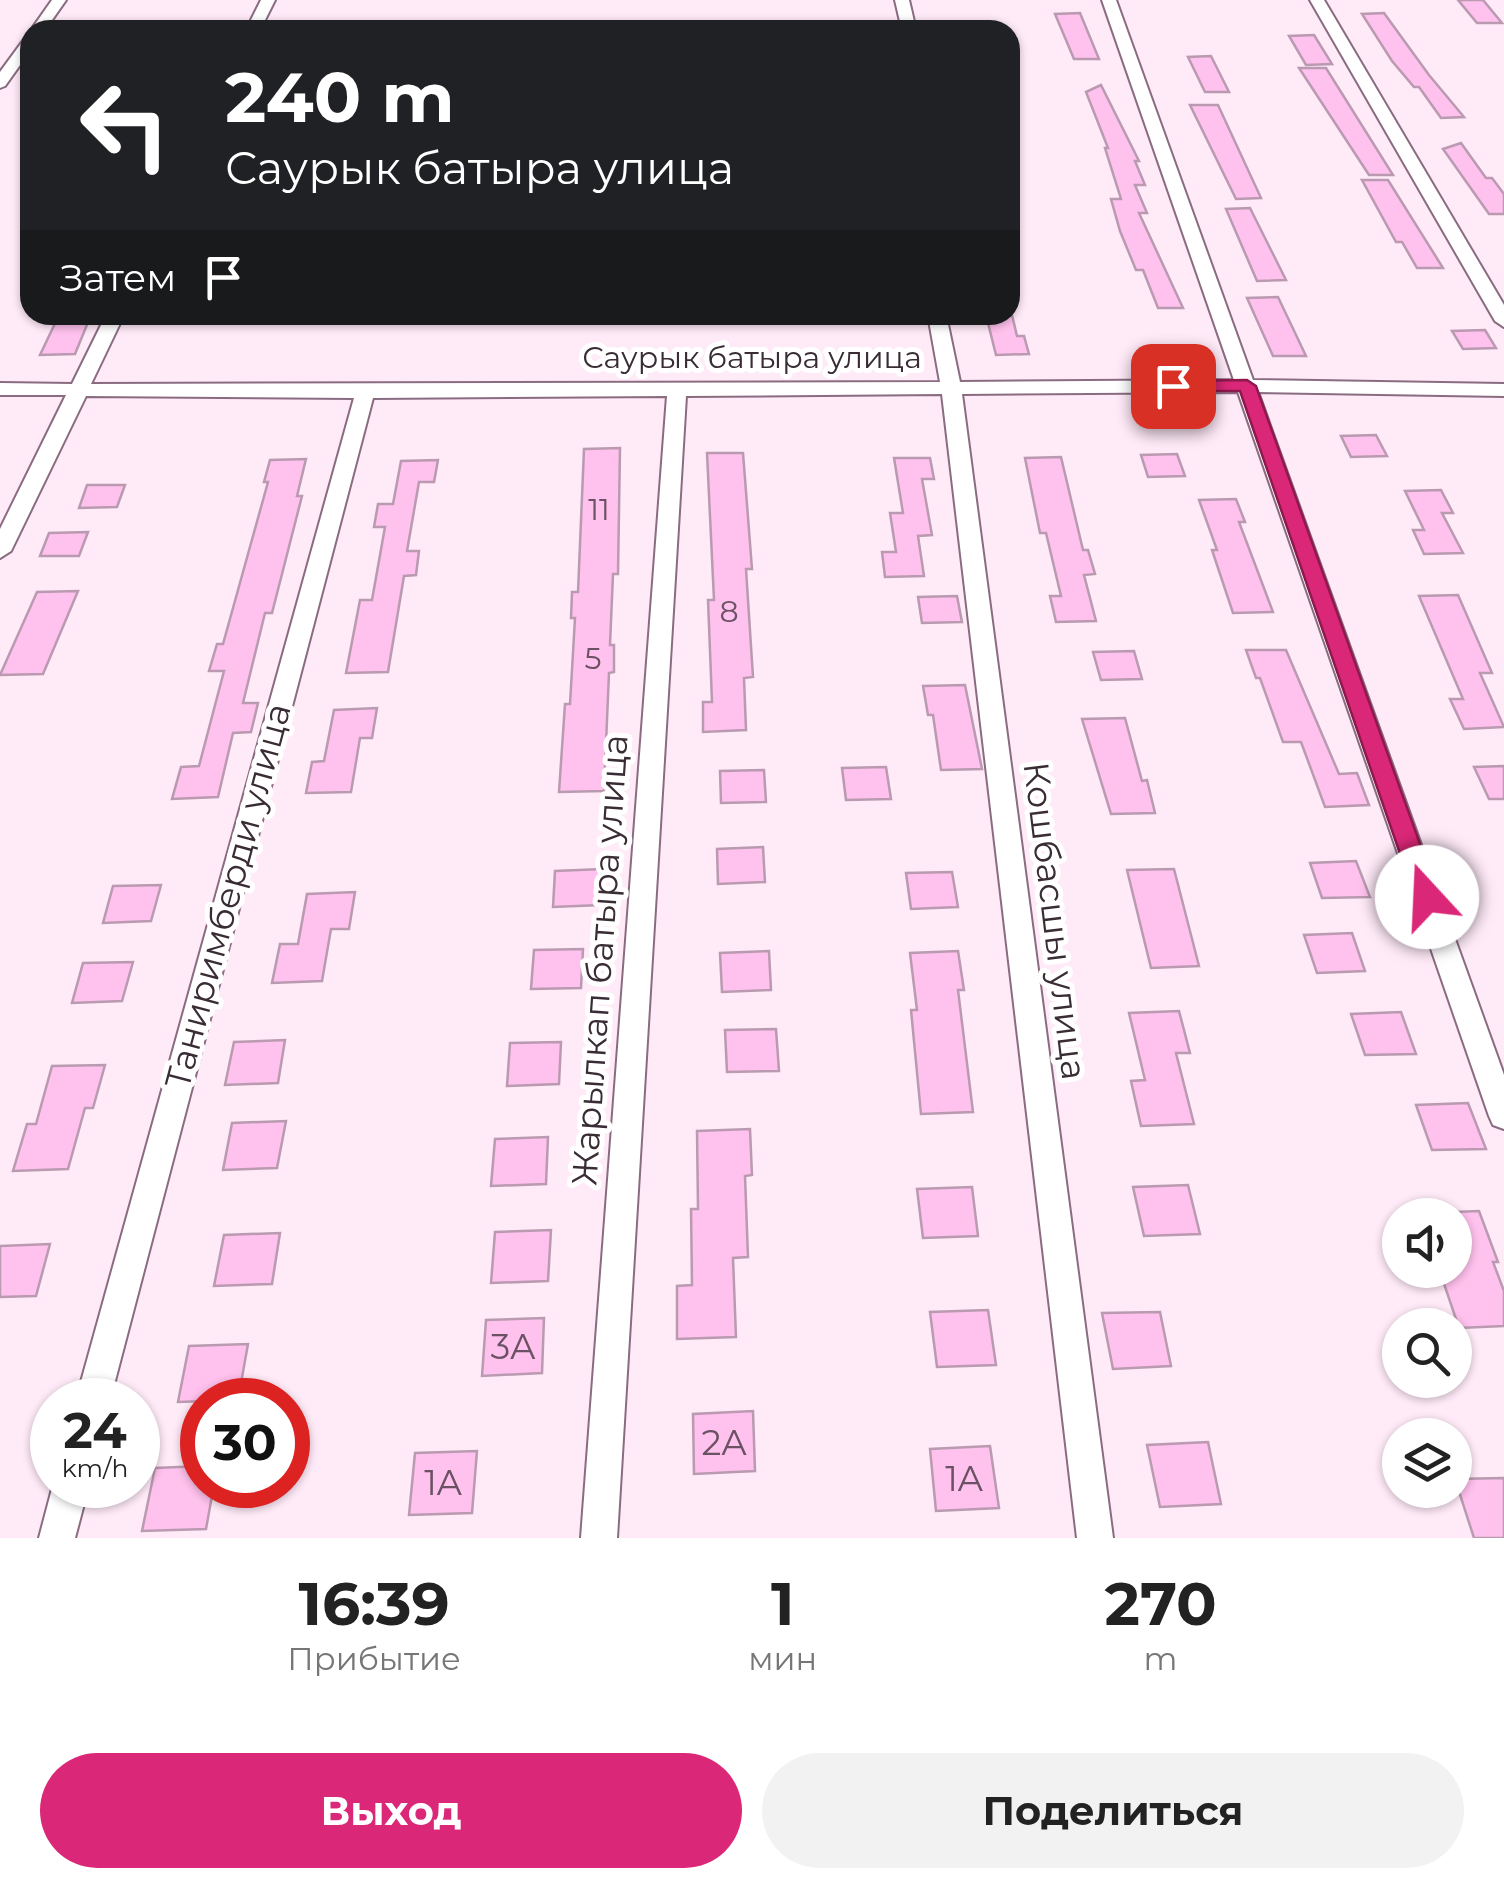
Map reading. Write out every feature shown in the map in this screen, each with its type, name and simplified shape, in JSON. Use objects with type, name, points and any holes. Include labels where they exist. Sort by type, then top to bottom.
[{"type":"street","points":[[1109,0],[1504,1116]]},
{"type":"street","points":[[1317,0],[1504,321]]},
{"type":"street","points":[[0,83],[20,55]]},
{"type":"street","points":[[0,551],[110,325]]},
{"type":"street","name":"Кошбасшы улица","points":[[938,325],[951,387],[1095,1538]]},
{"type":"street","name":"Саурык батыра улица","points":[[0,388],[364,392],[1247,386],[1504,390]]},
{"type":"street","name":"Жарылкап батыра улица","points":[[599,1538],[676,388]]},
{"type":"street","name":"Таниримберди улица","points":[[100,1378],[364,392]]},
{"type":"street","points":[[57,1538],[65,1508]]},
{"type":"building","points":[[1458,0],[1483,0],[1502,23],[1477,23]]},
{"type":"building","points":[[1080,13],[1099,59],[1074,59],[1055,14]]},
{"type":"building","points":[[1384,13],[1464,117],[1441,118],[1419,87],[1414,87],[1392,61],[1362,14]]},
{"type":"building","points":[[1314,35],[1332,64],[1306,65],[1289,36]]},
{"type":"building","points":[[1211,56],[1229,92],[1205,92],[1188,57]]},
{"type":"building","points":[[1299,68],[1326,68],[1393,175],[1369,175]]},
{"type":"building","points":[[1101,85],[1139,161],[1135,161],[1145,185],[1135,185],[1147,213],[1139,213],[1183,308],[1158,308],[1143,270],[1136,270],[1120,231],[1111,199],[1121,199],[1108,148],[1086,92]]},
{"type":"building","points":[[1190,105],[1218,105],[1261,198],[1236,199]]},
{"type":"building","points":[[1461,143],[1486,178],[1492,178],[1504,194],[1504,214],[1489,214],[1443,149]]},
{"type":"building","points":[[1362,180],[1388,180],[1443,268],[1417,268],[1402,242],[1396,242]]},
{"type":"building","points":[[1250,208],[1286,280],[1257,281],[1226,209]]},
{"type":"building","points":[[1278,297],[1306,356],[1273,356],[1247,298]]},
{"type":"building","points":[[54,325],[87,325],[75,354],[40,355]]},
{"type":"building","points":[[988,325],[1014,325],[1017,336],[1024,336],[1029,354],[996,355]]},
{"type":"building","points":[[1485,330],[1496,348],[1463,349],[1452,331]]},
{"type":"building","points":[[1171,351],[1178,369],[1144,370],[1138,352]]},
{"type":"building","points":[[1376,435],[1387,456],[1351,457],[1341,436]]},
{"type":"building","points":[[620,448],[618,574],[613,574],[610,645],[614,645],[614,672],[609,673],[604,791],[559,792],[565,704],[570,704],[575,618],[571,618],[572,592],[578,592],[584,449]]},
{"type":"building","points":[[707,453],[743,453],[752,569],[746,569],[753,677],[744,678],[746,730],[703,732],[703,702],[712,702],[708,600],[714,600]]},
{"type":"building","points":[[1177,454],[1185,476],[1148,477],[1141,455]]},
{"type":"building","points":[[1061,457],[1083,550],[1088,550],[1095,574],[1084,575],[1096,621],[1056,622],[1050,596],[1061,596],[1046,533],[1040,533],[1025,458]]},
{"type":"building","points":[[894,458],[930,458],[934,479],[922,479],[932,535],[918,536],[924,576],[885,577],[882,552],[896,552],[890,513],[903,513]]},
{"type":"building","points":[[306,459],[297,496],[302,496],[272,613],[265,613],[243,703],[258,703],[251,732],[233,733],[218,797],[172,799],[181,767],[199,766],[224,671],[209,671],[217,644],[223,644],[268,482],[264,482],[270,460]]},
{"type":"building","points":[[438,460],[434,482],[419,482],[407,551],[419,551],[416,575],[404,576],[388,672],[346,673],[360,600],[372,600],[385,527],[374,527],[378,504],[393,504],[401,461]]},
{"type":"building","points":[[87,485],[125,485],[117,507],[79,508]]},
{"type":"building","points":[[1441,490],[1453,513],[1442,513],[1463,553],[1424,554],[1413,530],[1424,530],[1405,491]]},
{"type":"building","points":[[1236,499],[1245,522],[1239,522],[1273,612],[1233,613],[1212,550],[1217,550],[1199,500]]},
{"type":"building","points":[[88,532],[79,556],[40,556],[49,533]]},
{"type":"building","points":[[78,591],[43,674],[0,675],[37,592]]},
{"type":"building","points":[[1458,595],[1492,673],[1480,673],[1504,727],[1464,729],[1450,699],[1463,699],[1419,596]]},
{"type":"building","points":[[957,596],[962,622],[922,623],[918,597]]},
{"type":"building","points":[[1246,650],[1286,650],[1339,774],[1357,773],[1369,805],[1325,807],[1301,742],[1283,742]]},
{"type":"building","points":[[1134,651],[1142,679],[1101,680],[1093,652]]},
{"type":"building","points":[[965,685],[982,769],[941,770],[933,715],[928,715],[923,686]]},
{"type":"building","points":[[377,708],[372,738],[360,738],[351,792],[306,793],[312,762],[324,761],[334,710]]},
{"type":"building","points":[[1125,718],[1155,813],[1111,814],[1082,719]]},
{"type":"building","points":[[1504,766],[1504,799],[1489,799],[1474,767]]},
{"type":"building","points":[[886,767],[891,799],[846,800],[842,768]]},
{"type":"building","points":[[764,770],[766,802],[721,803],[720,771]]},
{"type":"building","points":[[763,847],[765,882],[718,884],[717,849]]},
{"type":"building","points":[[1356,861],[1370,897],[1322,898],[1310,863]]},
{"type":"building","points":[[602,869],[601,905],[553,907],[555,871]]},
{"type":"building","points":[[1174,869],[1199,966],[1151,968],[1127,870]]},
{"type":"building","points":[[952,872],[958,907],[911,909],[906,873]]},
{"type":"building","points":[[161,885],[151,921],[103,923],[113,886]]},
{"type":"building","points":[[355,892],[349,929],[331,929],[322,981],[272,983],[280,944],[298,944],[307,894]]},
{"type":"building","points":[[1352,933],[1365,971],[1317,973],[1304,935]]},
{"type":"building","points":[[583,949],[581,988],[531,989],[534,950]]},
{"type":"building","points":[[769,951],[771,990],[722,992],[720,953]]},
{"type":"building","points":[[958,951],[964,990],[958,990],[973,1112],[921,1114],[911,1010],[917,1010],[910,953]]},
{"type":"building","points":[[133,962],[122,1001],[72,1003],[83,963]]},
{"type":"building","points":[[1179,1011],[1190,1053],[1176,1053],[1194,1124],[1141,1126],[1131,1081],[1145,1080],[1129,1013]]},
{"type":"building","points":[[1401,1012],[1416,1054],[1365,1055],[1351,1014]]},
{"type":"building","points":[[776,1029],[779,1071],[727,1072],[725,1030]]},
{"type":"building","points":[[285,1040],[278,1083],[225,1085],[234,1042]]},
{"type":"building","points":[[561,1042],[559,1084],[507,1086],[510,1043]]},
{"type":"building","points":[[105,1065],[93,1108],[85,1108],[68,1169],[13,1171],[27,1124],[36,1124],[52,1066]]},
{"type":"building","points":[[1468,1103],[1486,1149],[1432,1150],[1416,1105]]},
{"type":"building","points":[[286,1121],[277,1168],[223,1170],[232,1123]]},
{"type":"building","points":[[750,1129],[752,1175],[745,1176],[748,1257],[733,1258],[736,1337],[677,1339],[677,1286],[692,1285],[691,1209],[698,1209],[697,1131]]},
{"type":"building","points":[[548,1137],[546,1184],[491,1186],[495,1139]]},
{"type":"building","points":[[1188,1185],[1200,1234],[1144,1236],[1133,1187]]},
{"type":"building","points":[[972,1187],[978,1236],[923,1238],[917,1189]]},
{"type":"building","points":[[1472,1211],[1479,1211],[1498,1262],[1493,1262],[1504,1291],[1504,1326],[1472,1327],[1472,1308],[1452,1308],[1445,1288],[1472,1288]]},
{"type":"building","points":[[551,1230],[548,1281],[491,1283],[495,1232]]},
{"type":"building","points":[[280,1233],[272,1284],[214,1286],[224,1235]]},
{"type":"building","points":[[50,1244],[36,1296],[0,1297],[0,1246]]},
{"type":"building","points":[[988,1310],[996,1365],[937,1367],[930,1312]]},
{"type":"building","points":[[1160,1312],[1171,1366],[1113,1369],[1102,1313]]},
{"type":"building","points":[[544,1318],[542,1373],[482,1376],[486,1320]]},
{"type":"building","points":[[248,1344],[242,1378],[183,1378],[189,1346]]},
{"type":"building","points":[[753,1411],[755,1471],[694,1474],[693,1414]]},
{"type":"building","points":[[1208,1442],[1221,1504],[1160,1507],[1147,1445]]},
{"type":"building","points":[[990,1446],[999,1508],[936,1511],[930,1449]]},
{"type":"building","points":[[477,1451],[472,1513],[409,1515],[415,1453]]},
{"type":"building","points":[[180,1467],[180,1508],[210,1508],[206,1529],[142,1531],[147,1508],[160,1508],[160,1468]]},
{"type":"building","points":[[1504,1478],[1504,1538],[1474,1538],[1464,1508],[1472,1508],[1472,1479]]},
{"type":"route","points":[[1173,386],[1247,386],[1427,897]]}]
